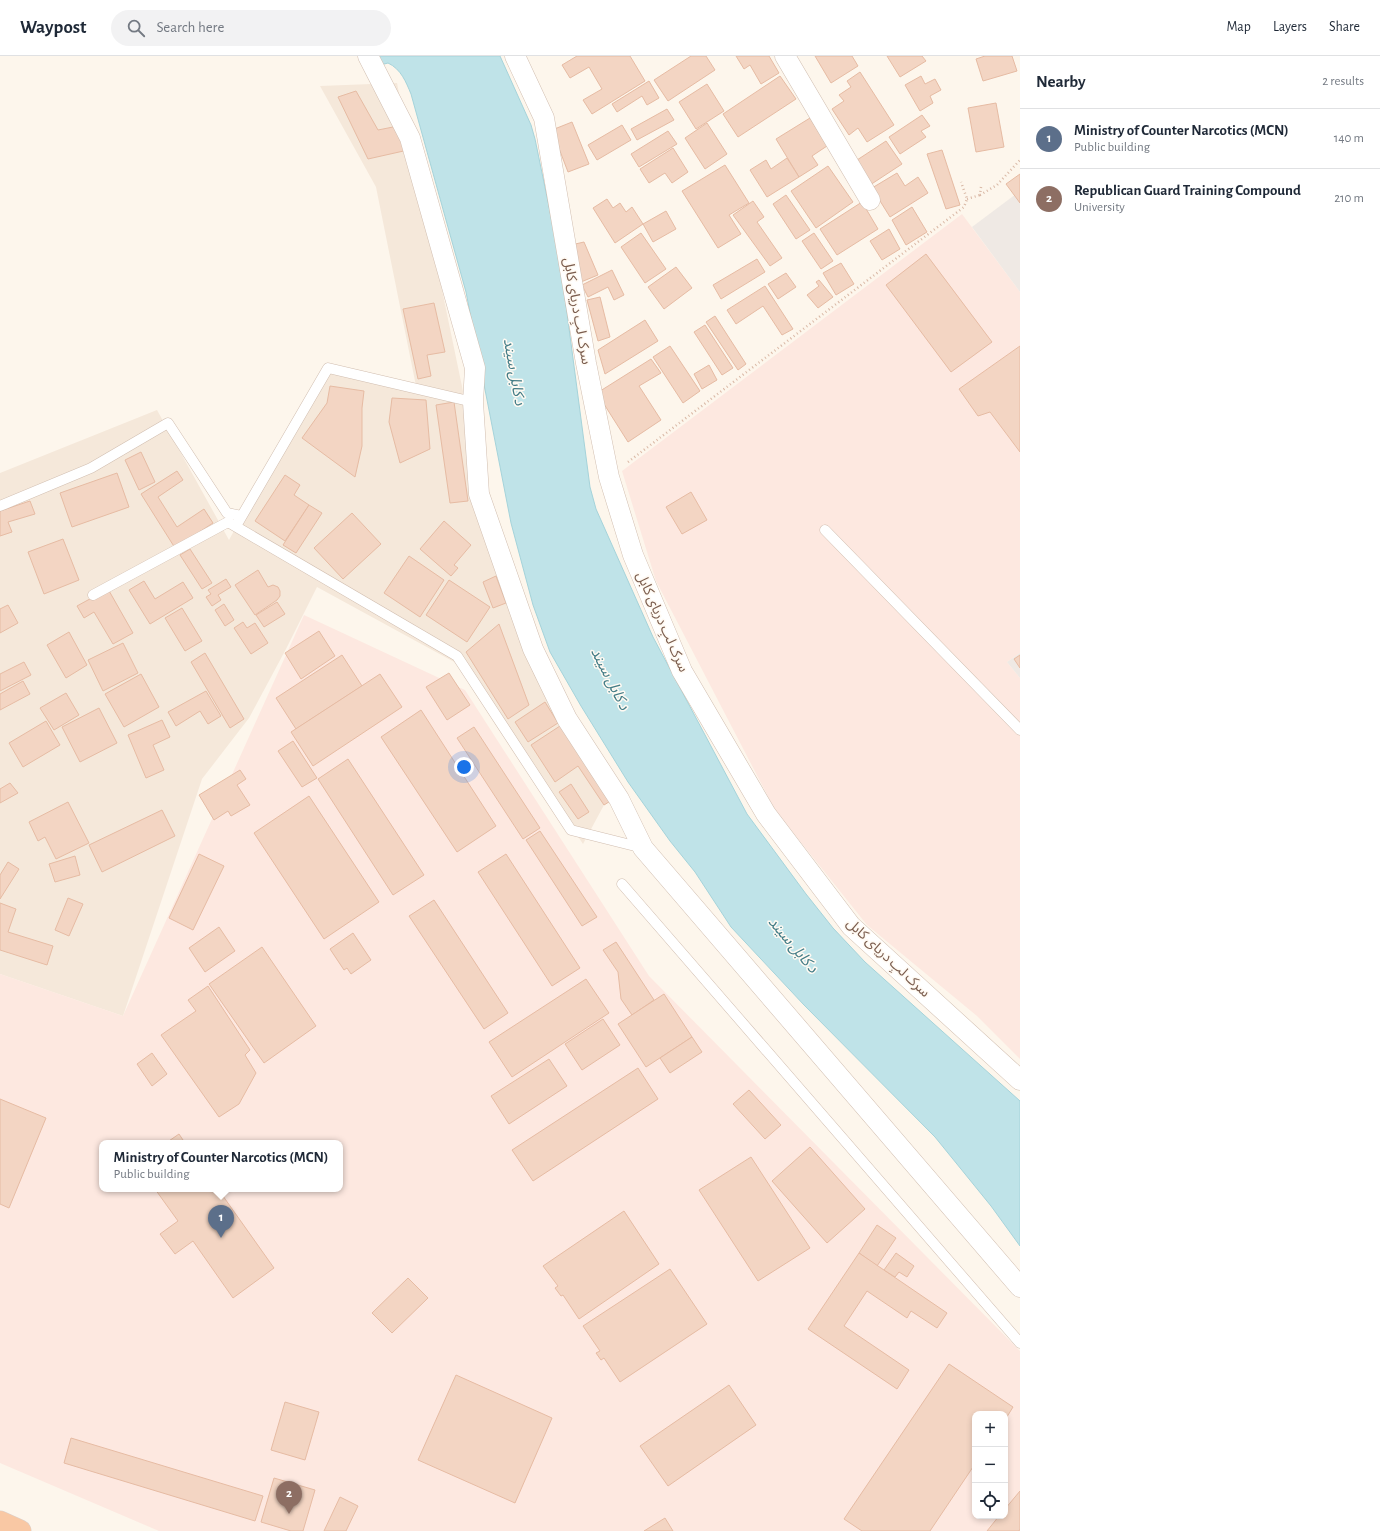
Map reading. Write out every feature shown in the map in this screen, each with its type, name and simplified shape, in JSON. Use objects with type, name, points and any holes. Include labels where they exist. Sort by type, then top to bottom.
[{"type":"highway","points":[[0,1522],[20,1531]]},
{"type":"street","points":[[368,56],[410,138],[475,368],[473,402],[478,494],[533,649],[567,719],[619,799],[643,848],[1020,1287]]},
{"type":"street","name":"سرک لبِ دریای کابل","points":[[515,56],[544,118],[586,363],[609,477],[633,556],[682,671],[766,814],[851,926],[1020,1080]]},
{"type":"street","points":[[785,56],[870,200]]},
{"type":"lane","points":[[236,526],[328,368],[473,402]]},
{"type":"lane","points":[[0,506],[91,468],[168,423],[227,513],[241,516]]},
{"type":"lane","points":[[93,595],[228,522],[457,656],[571,830],[643,848]]},
{"type":"lane","points":[[825,530],[1020,730]]},
{"type":"lane","points":[[622,884],[1020,1343]]},
{"type":"path","points":[[967,199],[980,195],[997,185],[1020,160]]},
{"type":"path","points":[[609,477],[964,207],[967,199],[961,182]]},
{"type":"path","points":[[980,187],[980,195]]},
{"type":"shaded area","points":[[397,83],[409,145],[418,174],[465,401],[471,499],[612,800],[604,805],[583,844],[467,669],[317,587],[249,718],[202,779],[123,1016],[0,974],[0,473],[157,410],[229,540],[324,366],[417,391],[376,187],[320,86]]},
{"type":"shaded area","points":[[1020,191],[1020,292],[972,227]]},
{"type":"shaded area","points":[[962,214],[1020,292],[1020,653],[1007,662],[1020,678],[1020,1059],[977,1016],[867,925],[775,810],[656,581],[622,471]]},
{"type":"shaded area","points":[[304,615],[465,690],[649,976],[1020,1351],[1020,1531],[159,1531],[0,1463],[0,974],[123,1016]]},
{"type":"shaded area","points":[[1020,653],[1020,678],[1007,662]]},
{"type":"water","name":"د کابل سيند","points":[[371,56],[500,56],[531,125],[535,139],[560,260],[590,487],[596,509],[653,637],[747,814],[833,928],[865,962],[1020,1101],[1020,1246],[991,1206],[935,1137],[804,1005],[731,927],[695,872],[670,841],[628,782],[581,706],[550,652],[533,605],[511,523],[466,292],[411,94],[400,72],[388,63],[377,66]]},
{"type":"building","points":[[577,56],[630,56],[645,81],[592,114],[583,100],[602,89],[589,67],[570,78],[562,65]]},
{"type":"building","points":[[691,56],[706,56],[715,70],[668,101],[654,80]]},
{"type":"building","points":[[736,56],[769,56],[779,73],[761,84],[750,65],[744,69]]},
{"type":"building","points":[[815,56],[852,56],[858,66],[831,83]]},
{"type":"building","points":[[887,56],[922,56],[926,61],[900,77]]},
{"type":"building","points":[[985,56],[1012,56],[1017,71],[983,81],[976,59]]},
{"type":"building","points":[[860,72],[894,125],[867,142],[858,128],[849,135],[832,109],[844,101],[839,95],[851,87],[847,81]]},
{"type":"building","points":[[780,76],[796,99],[738,137],[723,114]]},
{"type":"building","points":[[921,76],[925,84],[935,79],[941,90],[930,96],[933,103],[920,111],[905,85]]},
{"type":"building","points":[[649,81],[659,98],[647,105],[642,96],[617,112],[612,104]]},
{"type":"building","points":[[707,84],[724,111],[696,129],[679,102]]},
{"type":"building","points":[[356,91],[378,130],[403,125],[408,150],[368,159],[338,97]]},
{"type":"building","points":[[996,103],[1004,147],[976,152],[968,108]]},
{"type":"building","points":[[667,109],[674,120],[637,140],[631,129]]},
{"type":"building","points":[[922,115],[930,126],[921,131],[926,137],[900,154],[889,137]]},
{"type":"building","points":[[810,118],[827,146],[812,156],[818,165],[799,177],[776,139]]},
{"type":"building","points":[[572,122],[589,164],[568,172],[552,130]]},
{"type":"building","points":[[707,123],[727,154],[705,169],[685,138]]},
{"type":"building","points":[[622,125],[631,140],[597,160],[588,145]]},
{"type":"building","points":[[668,131],[677,144],[639,167],[631,154]]},
{"type":"building","points":[[886,141],[902,164],[870,185],[854,162]]},
{"type":"building","points":[[673,148],[688,172],[672,183],[665,173],[649,183],[640,169]]},
{"type":"building","points":[[942,150],[960,205],[946,209],[927,154]]},
{"type":"building","points":[[787,158],[799,177],[767,197],[750,170],[766,160],[771,169]]},
{"type":"building","points":[[725,165],[749,203],[729,215],[741,234],[718,248],[682,191]]},
{"type":"building","points":[[828,166],[853,202],[816,228],[791,191]]},
{"type":"building","points":[[897,173],[905,186],[918,177],[928,193],[890,217],[872,188]]},
{"type":"building","points":[[1020,174],[1020,203],[1006,184]]},
{"type":"building","points":[[786,195],[810,230],[796,239],[773,204]]},
{"type":"building","points":[[607,199],[613,208],[620,203],[626,212],[632,207],[643,224],[615,243],[593,208]]},
{"type":"building","points":[[753,201],[764,217],[757,222],[782,258],[770,266],[733,215]]},
{"type":"building","points":[[862,202],[878,229],[837,255],[820,229]]},
{"type":"building","points":[[912,207],[927,232],[906,245],[892,220]]},
{"type":"building","points":[[666,211],[676,229],[653,242],[643,224]]},
{"type":"building","points":[[889,229],[900,249],[882,260],[870,241]]},
{"type":"building","points":[[641,233],[666,269],[645,283],[621,247]]},
{"type":"building","points":[[814,233],[833,261],[821,269],[802,241]]},
{"type":"building","points":[[584,242],[598,275],[581,282],[571,245]]},
{"type":"building","points":[[926,254],[992,342],[951,372],[886,285]]},
{"type":"building","points":[[757,259],[765,272],[721,299],[713,285]]},
{"type":"building","points":[[841,263],[854,284],[836,295],[823,273]]},
{"type":"building","points":[[676,267],[692,288],[664,309],[648,287]]},
{"type":"building","points":[[612,270],[624,295],[614,300],[608,287],[588,297],[582,285]]},
{"type":"building","points":[[786,273],[796,287],[778,299],[768,284]]},
{"type":"building","points":[[819,280],[833,297],[818,308],[807,295],[819,286],[816,282]]},
{"type":"building","points":[[765,286],[793,329],[782,335],[763,306],[736,324],[727,310]]},
{"type":"building","points":[[600,297],[610,337],[598,341],[587,300]]},
{"type":"building","points":[[434,303],[445,352],[427,355],[431,376],[418,379],[403,309]]},
{"type":"building","points":[[715,316],[746,364],[738,370],[706,322]]},
{"type":"building","points":[[645,320],[658,341],[605,374],[598,350]]},
{"type":"building","points":[[705,325],[733,368],[722,375],[694,332]]},
{"type":"building","points":[[670,346],[700,391],[683,403],[653,357]]},
{"type":"building","points":[[1020,346],[1020,452],[990,412],[978,416],[959,389]]},
{"type":"building","points":[[651,359],[661,373],[639,386],[661,420],[628,442],[597,393]]},
{"type":"building","points":[[709,365],[717,380],[702,389],[694,374]]},
{"type":"building","points":[[330,386],[364,391],[362,408],[362,446],[355,477],[302,438],[327,403]]},
{"type":"building","points":[[392,398],[426,400],[430,449],[400,463],[389,422]]},
{"type":"building","points":[[454,402],[468,501],[450,503],[436,405]]},
{"type":"building","points":[[141,452],[155,482],[139,490],[125,460]]},
{"type":"building","points":[[177,471],[183,480],[158,497],[177,527],[204,509],[213,523],[175,548],[141,494]]},
{"type":"building","points":[[117,473],[129,507],[72,527],[60,493]]},
{"type":"building","points":[[285,475],[300,485],[294,495],[309,505],[285,541],[255,521]]},
{"type":"building","points":[[691,492],[707,520],[682,534],[666,507]]},
{"type":"building","points":[[30,501],[35,514],[8,522],[12,532],[0,536],[0,511]]},
{"type":"building","points":[[309,505],[322,513],[296,553],[283,545]]},
{"type":"building","points":[[352,513],[381,544],[343,579],[314,548]]},
{"type":"building","points":[[444,521],[471,545],[454,565],[458,568],[451,576],[420,549]]},
{"type":"building","points":[[63,539],[79,580],[44,594],[28,552]]},
{"type":"building","points":[[190,549],[212,583],[202,589],[180,555]]},
{"type":"building","points":[[409,556],[444,580],[420,617],[384,593]]},
{"type":"building","points":[[258,570],[268,587],[273,585],[278,587],[280,596],[277,600],[255,615],[235,585]]},
{"type":"building","points":[[496,576],[506,603],[493,608],[483,582]]},
{"type":"building","points":[[226,579],[231,587],[218,595],[221,600],[212,606],[206,597],[211,594],[208,590]]},
{"type":"building","points":[[449,580],[490,607],[467,642],[426,615]]},
{"type":"building","points":[[144,581],[155,599],[183,582],[193,598],[150,624],[129,590]]},
{"type":"building","points":[[108,589],[133,633],[113,644],[94,612],[84,618],[77,606]]},
{"type":"building","points":[[277,602],[285,614],[264,627],[256,615]]},
{"type":"building","points":[[224,604],[234,620],[225,626],[215,610]]},
{"type":"building","points":[[8,605],[18,623],[0,633],[0,609]]},
{"type":"building","points":[[182,608],[202,641],[185,651],[165,618]]},
{"type":"building","points":[[243,622],[247,628],[255,623],[268,643],[251,654],[234,628]]},
{"type":"building","points":[[499,624],[529,705],[508,719],[466,652]]},
{"type":"building","points":[[319,631],[335,656],[301,679],[285,653]]},
{"type":"building","points":[[69,632],[87,665],[66,678],[47,645]]},
{"type":"building","points":[[123,643],[138,673],[103,691],[88,660]]},
{"type":"building","points":[[205,653],[244,719],[230,728],[191,662]]},
{"type":"building","points":[[342,655],[362,686],[296,729],[276,698]]},
{"type":"building","points":[[1020,655],[1020,668],[1014,659]]},
{"type":"building","points":[[24,662],[31,675],[0,691],[0,674]]},
{"type":"building","points":[[449,673],[470,705],[447,720],[426,687]]},
{"type":"building","points":[[141,674],[159,707],[124,727],[105,694]]},
{"type":"building","points":[[380,674],[402,707],[313,766],[291,732]]},
{"type":"building","points":[[23,681],[30,694],[0,710],[0,694]]},
{"type":"building","points":[[206,691],[221,716],[208,724],[200,711],[176,726],[168,712]]},
{"type":"building","points":[[66,693],[79,715],[54,730],[40,708]]},
{"type":"building","points":[[545,702],[558,723],[528,742],[515,722]]},
{"type":"building","points":[[99,708],[117,743],[80,762],[62,727]]},
{"type":"building","points":[[421,710],[496,826],[457,852],[381,737]]},
{"type":"building","points":[[162,720],[170,737],[153,745],[164,770],[146,778],[128,735]]},
{"type":"building","points":[[46,721],[60,745],[23,767],[9,743]]},
{"type":"building","points":[[563,724],[612,800],[604,805],[578,766],[555,782],[531,745]]},
{"type":"building","points":[[474,727],[540,828],[523,839],[457,738]]},
{"type":"building","points":[[293,741],[317,778],[302,787],[278,751]]},
{"type":"building","points":[[348,759],[424,875],[393,895],[318,779]]},
{"type":"building","points":[[240,770],[246,779],[237,785],[250,805],[231,816],[228,811],[214,820],[199,795]]},
{"type":"building","points":[[10,783],[18,793],[0,803],[0,789]]},
{"type":"building","points":[[571,784],[589,812],[578,819],[559,792]]},
{"type":"building","points":[[309,796],[379,902],[324,939],[254,833]]},
{"type":"building","points":[[68,802],[89,843],[56,859],[45,837],[38,841],[29,822]]},
{"type":"building","points":[[162,810],[175,836],[102,872],[89,845]]},
{"type":"building","points":[[540,831],[597,917],[582,926],[526,840]]},
{"type":"building","points":[[199,854],[224,866],[193,930],[169,918]]},
{"type":"building","points":[[506,854],[580,968],[552,986],[478,872]]},
{"type":"building","points":[[75,856],[80,875],[55,882],[49,864]]},
{"type":"building","points":[[8,862],[19,869],[0,899],[0,875]]},
{"type":"building","points":[[68,898],[83,904],[69,936],[55,930]]},
{"type":"building","points":[[434,900],[508,1013],[484,1029],[409,916]]},
{"type":"building","points":[[0,903],[16,909],[8,932],[53,946],[47,965],[0,950]]},
{"type":"building","points":[[219,927],[235,951],[205,972],[189,948]]},
{"type":"building","points":[[353,933],[371,960],[351,974],[347,968],[344,970],[330,949]]},
{"type":"building","points":[[616,942],[654,1000],[632,1015],[621,999],[618,972],[603,950]]},
{"type":"building","points":[[262,947],[316,1026],[264,1063],[209,984]]},
{"type":"building","points":[[586,979],[609,1013],[512,1077],[489,1042]]},
{"type":"building","points":[[208,986],[250,1050],[245,1055],[256,1073],[239,1104],[219,1117],[161,1035],[196,1011],[188,1000]]},
{"type":"building","points":[[664,994],[692,1037],[646,1067],[618,1024]]},
{"type":"building","points":[[603,1019],[620,1045],[582,1070],[565,1044]]},
{"type":"building","points":[[692,1037],[702,1052],[670,1073],[660,1058]]},
{"type":"building","points":[[152,1053],[167,1074],[152,1086],[137,1064]]},
{"type":"building","points":[[549,1059],[567,1086],[509,1124],[491,1096]]},
{"type":"building","points":[[638,1068],[658,1099],[533,1181],[512,1150]]},
{"type":"building","points":[[749,1090],[781,1125],[765,1139],[733,1104]]},
{"type":"building","points":[[0,1099],[46,1118],[9,1208],[0,1204]]},
{"type":"building","points":[[179,1134],[183,1140],[170,1140]]},
{"type":"building","points":[[810,1147],[865,1209],[827,1243],[772,1181]]},
{"type":"building","points":[[751,1157],[810,1248],[758,1281],[699,1190]]},
{"type":"building","points":[[157,1192],[220,1192],[274,1268],[233,1298],[193,1241],[175,1254],[160,1234],[178,1221]]},
{"type":"building","points":[[624,1211],[659,1264],[579,1319],[563,1295],[561,1296],[555,1288],[558,1286],[543,1266]]},
{"type":"building","points":[[877,1225],[896,1238],[877,1266],[859,1253]]},
{"type":"building","points":[[859,1253],[947,1313],[937,1328],[911,1311],[907,1318],[867,1291],[844,1326],[909,1370],[897,1389],[808,1329]]},
{"type":"building","points":[[896,1253],[914,1266],[907,1277],[899,1272],[895,1277],[884,1270]]},
{"type":"building","points":[[670,1269],[707,1324],[620,1382],[604,1358],[601,1360],[596,1353],[600,1351],[583,1326]]},
{"type":"building","points":[[408,1278],[428,1298],[392,1333],[372,1313]]},
{"type":"building","points":[[949,1364],[1013,1407],[1008,1415],[1008,1411],[972,1411],[972,1468],[930,1531],[862,1531],[844,1519]]},
{"type":"building","points":[[456,1375],[552,1418],[515,1503],[418,1460]]},
{"type":"building","points":[[729,1385],[756,1425],[668,1486],[640,1446]]},
{"type":"building","points":[[285,1402],[319,1412],[305,1460],[271,1450]]},
{"type":"building","points":[[71,1438],[263,1496],[255,1521],[64,1463]]},
{"type":"building","points":[[274,1478],[315,1490],[303,1531],[291,1531],[261,1522]]},
{"type":"building","points":[[1020,1491],[1019,1531],[987,1531],[997,1519],[1008,1519],[1008,1505]]},
{"type":"building","points":[[340,1497],[358,1506],[346,1531],[324,1531]]},
{"type":"building","points":[[665,1518],[673,1531],[644,1531]]},
{"type":"place","name":"Ministry of Counter Narcotics (MCN)","points":[[221,1238]]},
{"type":"place","name":"Republican Guard Training Compound","points":[[289,1514]]}]
